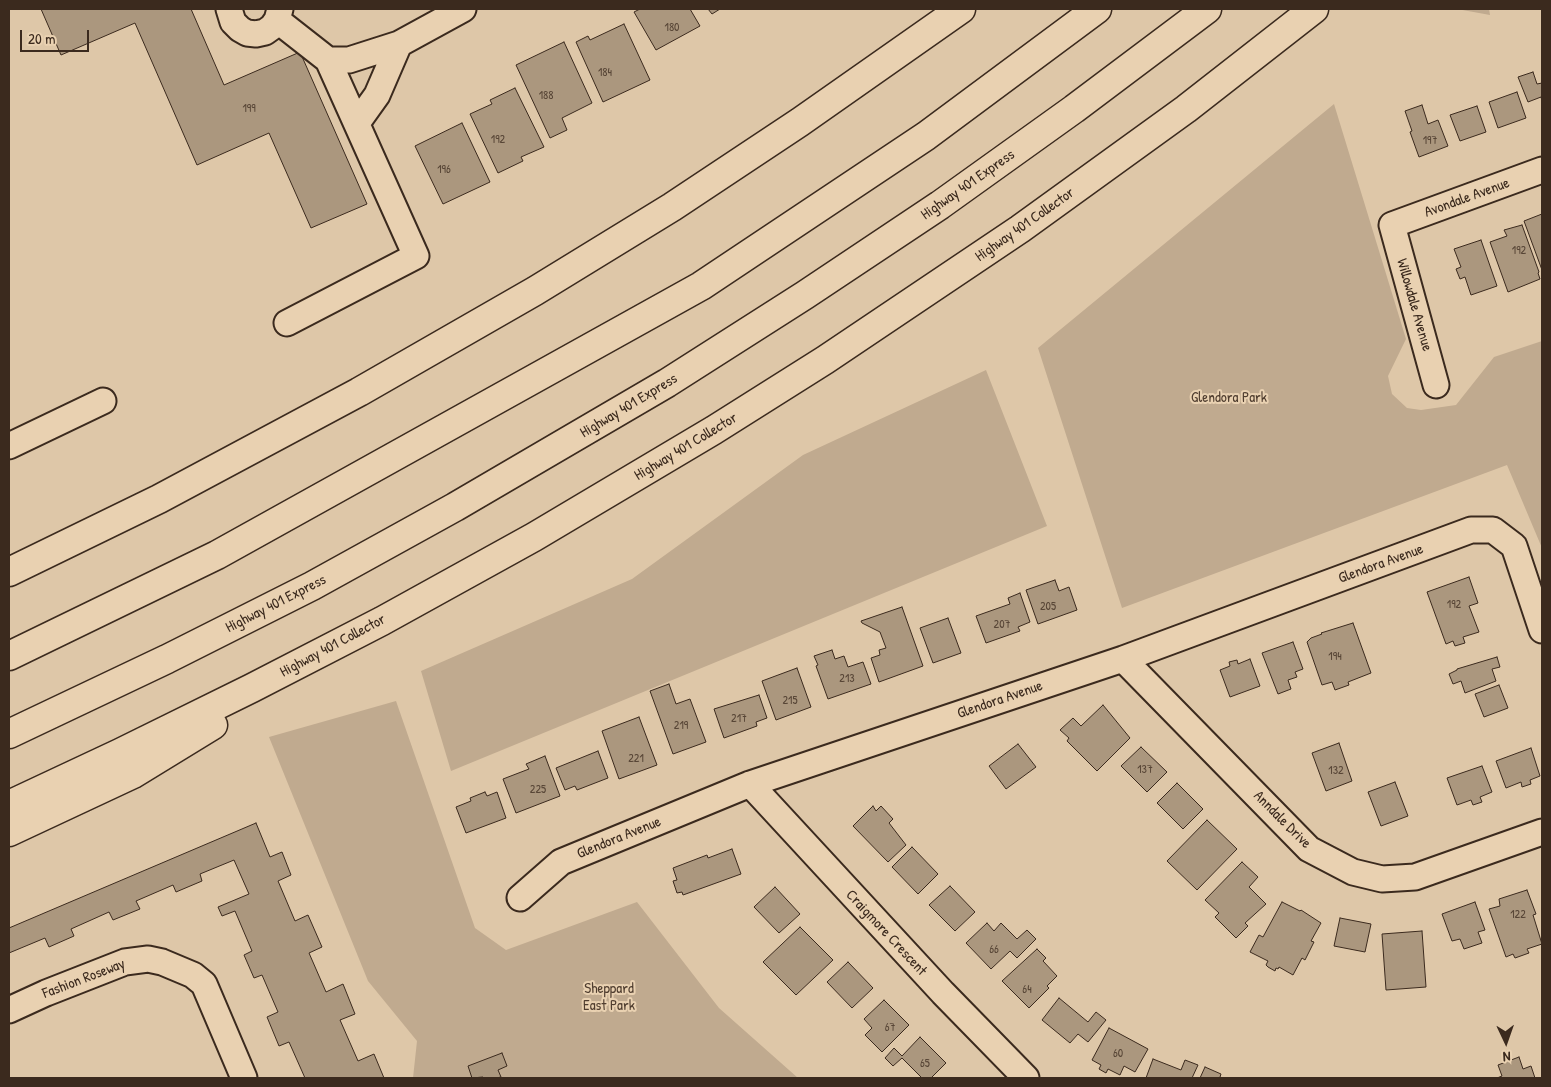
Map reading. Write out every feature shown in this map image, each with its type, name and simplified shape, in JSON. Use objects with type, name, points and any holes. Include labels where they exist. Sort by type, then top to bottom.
[{"type":"highway","points":[[9,572],[158,499],[333,406],[535,291],[672,207],[800,122],[961,9]]},
{"type":"highway","points":[[9,656],[217,555],[701,286],[926,136],[1097,9]]},
{"type":"highway","name":"Highway 401 Express","points":[[9,734],[167,659],[312,586],[455,507],[635,402],[805,295],[940,205],[1074,110],[1207,9]]},
{"type":"highway","name":"Highway 401 Collector","points":[[9,805],[252,688],[382,621],[534,537],[624,484],[825,360],[944,282],[1104,170],[1314,9]]},
{"type":"highway","points":[[9,832],[133,774],[382,621]]},
{"type":"street","points":[[229,9],[233,22],[240,29],[256,34],[265,32],[279,15],[328,60],[416,256],[287,323]]},
{"type":"street","points":[[328,60],[349,60],[399,44],[463,9]]},
{"type":"street","points":[[357,123],[377,95],[399,44]]},
{"type":"street","name":"Avondale Avenue","points":[[1392,225],[1542,170]]},
{"type":"street","name":"Willowdale Avenue","points":[[1392,225],[1436,385]]},
{"type":"street","points":[[9,446],[103,401]]},
{"type":"street","name":"Glendora Avenue","points":[[520,898],[561,862],[750,784],[1123,659],[1472,530],[1493,530],[1514,546],[1542,630]]},
{"type":"street","name":"Anndale Drive","points":[[1123,659],[1310,849],[1353,872],[1382,879],[1415,877],[1542,832]]},
{"type":"street","name":"Craigmore Crescent","points":[[750,784],[943,994],[1026,1078]]},
{"type":"street","name":"Fashion Roseway","points":[[9,1010],[46,993],[125,962],[148,959],[162,962],[193,975],[204,984],[244,1078]]},
{"type":"green space","points":[[1457,9],[1489,9],[1490,15]]},
{"type":"green space","name":"Glendora Park","points":[[1334,104],[1406,339],[1388,376],[1392,394],[1407,408],[1421,410],[1456,405],[1494,357],[1542,341],[1542,548],[1507,465],[1122,608],[1038,348]]},
{"type":"green space","points":[[986,370],[1047,526],[451,771],[421,671],[632,579],[803,455]]},
{"type":"green space","name":"Sheppard East Park","points":[[396,701],[475,928],[506,950],[637,902],[719,1008],[798,1078],[413,1078],[417,1041],[368,981],[269,737]]},
{"type":"building","points":[[41,9],[191,9],[224,85],[300,52],[367,204],[311,228],[269,133],[197,165],[135,23],[61,55]]},
{"type":"building","points":[[640,9],[690,9],[700,26],[656,50],[634,12]]},
{"type":"building","points":[[708,9],[720,9],[712,14]]},
{"type":"building","points":[[624,24],[650,80],[603,102],[576,42],[588,36],[590,40]]},
{"type":"building","points":[[564,42],[592,103],[562,118],[567,130],[550,138],[516,65]]},
{"type":"building","points":[[1533,72],[1537,84],[1542,83],[1542,101],[1541,97],[1528,102],[1518,77]]},
{"type":"building","points":[[515,88],[544,147],[521,157],[523,161],[498,173],[470,114],[492,104],[490,100]]},
{"type":"building","points":[[1517,92],[1526,118],[1498,128],[1489,102]]},
{"type":"building","points":[[1422,105],[1428,124],[1438,120],[1448,146],[1419,157],[1405,111]]},
{"type":"building","points":[[1477,106],[1486,132],[1460,141],[1450,115]]},
{"type":"building","points":[[462,123],[490,182],[443,204],[415,146]]},
{"type":"building","points":[[1542,214],[1542,270],[1524,221]]},
{"type":"building","points":[[1522,225],[1540,279],[1508,292],[1490,242],[1507,236],[1504,230]]},
{"type":"building","points":[[1481,240],[1497,286],[1471,295],[1465,277],[1460,279],[1456,269],[1461,267],[1454,249]]},
{"type":"building","points":[[1469,577],[1478,603],[1469,606],[1479,632],[1463,637],[1465,643],[1455,646],[1453,641],[1446,644],[1427,592]]},
{"type":"building","points":[[1055,580],[1059,591],[1069,587],[1077,610],[1038,624],[1026,590]]},
{"type":"building","points":[[1020,593],[1030,622],[1018,627],[1020,631],[986,643],[976,616],[1010,604],[1008,598]]},
{"type":"building","points":[[902,607],[923,666],[879,682],[871,658],[880,655],[879,650],[886,648],[880,632],[861,621]]},
{"type":"building","points":[[948,618],[961,653],[933,663],[920,628]]},
{"type":"building","points":[[1353,623],[1371,673],[1348,682],[1349,685],[1335,690],[1332,682],[1322,685],[1307,642],[1321,633]]},
{"type":"building","points":[[1293,642],[1303,669],[1295,672],[1297,677],[1288,680],[1291,689],[1278,694],[1262,653]]},
{"type":"building","points":[[832,650],[835,659],[844,656],[848,667],[863,662],[871,684],[828,699],[814,656]]},
{"type":"building","points":[[1497,657],[1500,667],[1492,669],[1496,681],[1465,693],[1461,681],[1453,684],[1449,674],[1457,669]]},
{"type":"building","points":[[1250,659],[1260,686],[1230,697],[1220,670],[1230,666],[1229,662],[1237,660],[1238,664]]},
{"type":"building","points":[[797,668],[811,707],[776,720],[762,681]]},
{"type":"building","points":[[669,684],[676,704],[690,699],[706,742],[673,754],[650,691]]},
{"type":"building","points":[[1499,685],[1508,708],[1484,717],[1475,694]]},
{"type":"building","points":[[759,695],[767,718],[756,722],[757,726],[724,738],[714,709]]},
{"type":"building","points":[[1103,705],[1130,738],[1097,771],[1067,741],[1069,738],[1060,730],[1073,718],[1081,726]]},
{"type":"building","points":[[639,717],[657,765],[619,779],[602,731]]},
{"type":"building","points":[[1339,743],[1352,781],[1326,791],[1312,753]]},
{"type":"building","points":[[1018,744],[1036,767],[1006,789],[989,766]]},
{"type":"building","points":[[1141,747],[1167,772],[1147,792],[1121,766]]},
{"type":"building","points":[[1531,748],[1540,776],[1530,780],[1531,784],[1522,787],[1521,782],[1506,788],[1496,761]]},
{"type":"building","points":[[598,751],[608,778],[577,790],[575,786],[565,790],[556,768]]},
{"type":"building","points":[[545,756],[560,796],[516,813],[503,779],[529,769],[526,764]]},
{"type":"building","points":[[1482,766],[1492,792],[1480,797],[1482,802],[1473,805],[1471,800],[1457,805],[1447,778]]},
{"type":"building","points":[[1395,782],[1408,816],[1381,826],[1368,792]]},
{"type":"building","points":[[1177,783],[1203,809],[1183,829],[1157,803]]},
{"type":"building","points":[[485,792],[487,796],[497,792],[506,818],[466,833],[456,807],[471,801],[470,798]]},
{"type":"building","points":[[873,806],[876,811],[881,806],[893,819],[889,823],[906,845],[888,862],[853,826]]},
{"type":"building","points":[[1207,820],[1237,849],[1197,890],[1167,861]]},
{"type":"building","points":[[256,823],[270,857],[282,852],[291,875],[278,881],[295,921],[308,915],[322,947],[309,953],[326,992],[343,984],[355,1014],[340,1020],[358,1061],[374,1054],[384,1078],[305,1078],[289,1042],[279,1046],[267,1017],[278,1012],[262,975],[254,978],[244,955],[252,951],[235,911],[222,916],[218,907],[249,894],[234,860],[200,874],[202,881],[176,892],[173,885],[136,901],[140,909],[113,920],[109,912],[71,929],[74,936],[49,947],[45,938],[9,953],[9,928]]},
{"type":"building","points":[[912,847],[938,874],[918,894],[892,867]]},
{"type":"building","points":[[732,849],[741,874],[683,895],[682,892],[677,893],[673,881],[677,880],[673,868],[707,855],[708,858]]},
{"type":"building","points":[[1242,862],[1258,877],[1249,887],[1266,904],[1245,923],[1248,926],[1236,938],[1215,917],[1219,913],[1205,900]]},
{"type":"building","points":[[950,886],[975,912],[955,931],[929,905]]},
{"type":"building","points":[[775,887],[800,914],[779,933],[754,907]]},
{"type":"building","points":[[1527,890],[1536,914],[1533,915],[1542,944],[1527,949],[1529,953],[1515,958],[1513,954],[1506,957],[1489,909],[1500,906],[1499,899]]},
{"type":"building","points":[[1282,902],[1301,910],[1321,923],[1311,941],[1314,942],[1305,960],[1302,958],[1293,975],[1279,967],[1275,971],[1266,965],[1268,961],[1250,952],[1259,935],[1263,937]]},
{"type":"building","points":[[1475,902],[1485,930],[1478,932],[1482,943],[1464,949],[1460,939],[1452,941],[1442,914]]},
{"type":"building","points":[[1340,918],[1371,924],[1365,952],[1334,946]]},
{"type":"building","points":[[987,923],[994,931],[1001,923],[1017,939],[1027,930],[1036,939],[1017,958],[1010,951],[991,969],[966,943]]},
{"type":"building","points":[[800,927],[833,960],[796,995],[763,962]]},
{"type":"building","points":[[1422,931],[1426,987],[1386,990],[1382,934]]},
{"type":"building","points":[[1037,949],[1046,958],[1043,961],[1057,976],[1047,986],[1049,988],[1029,1008],[1002,981]]},
{"type":"building","points":[[848,962],[873,988],[852,1008],[827,982]]},
{"type":"building","points":[[1059,998],[1088,1022],[1096,1012],[1106,1020],[1088,1042],[1078,1034],[1070,1043],[1042,1020]]},
{"type":"building","points":[[884,1000],[909,1025],[882,1052],[865,1035],[872,1028],[864,1019]]},
{"type":"building","points":[[1109,1028],[1148,1049],[1135,1072],[1124,1066],[1120,1075],[1108,1069],[1106,1073],[1099,1069],[1101,1065],[1092,1060]]},
{"type":"building","points":[[920,1037],[946,1063],[931,1078],[922,1078],[902,1058],[893,1066],[885,1058],[894,1048],[902,1056]]},
{"type":"building","points":[[502,1053],[507,1066],[498,1070],[501,1077],[472,1078],[468,1066]]},
{"type":"building","points":[[1519,1057],[1523,1069],[1531,1066],[1535,1078],[1497,1078],[1502,1076],[1498,1065]]},
{"type":"building","points":[[1153,1059],[1181,1070],[1185,1060],[1198,1065],[1192,1078],[1146,1078]]},
{"type":"building","points":[[1205,1067],[1221,1074],[1220,1077],[1222,1078],[1200,1078]]}]
